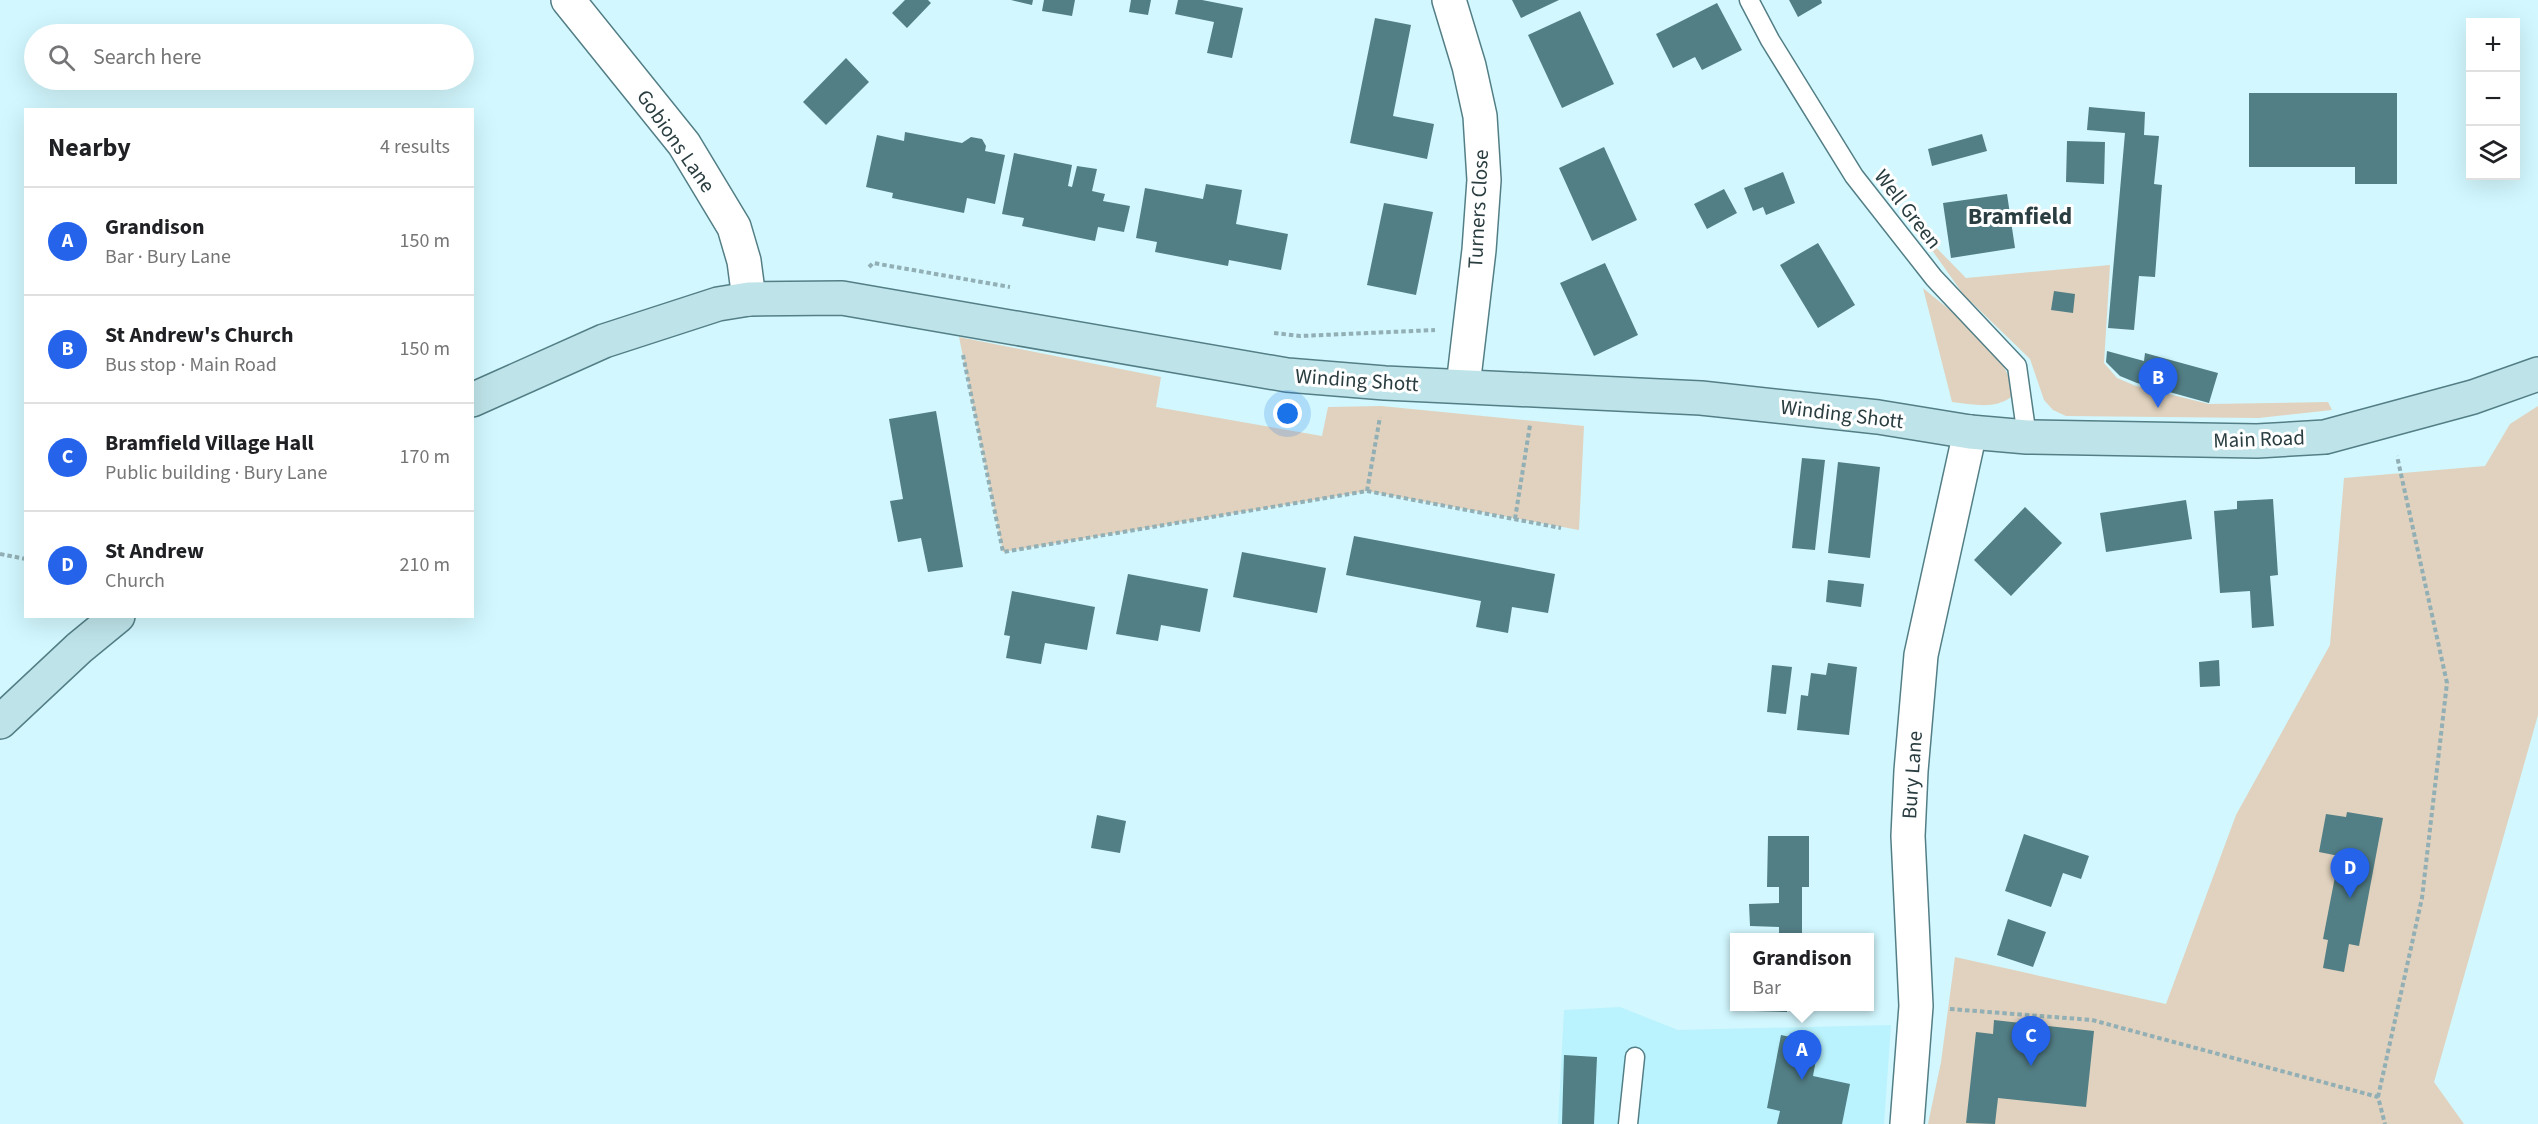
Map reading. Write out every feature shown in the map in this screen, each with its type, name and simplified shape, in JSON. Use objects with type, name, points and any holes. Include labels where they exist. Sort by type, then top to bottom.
[{"type":"street","name":"Gobions Lane","points":[[568,0],[684,144],[701,172],[734,227],[744,261],[749,299]]},
{"type":"street","name":"Turners Close","points":[[1449,0],[1469,66],[1480,116],[1483,169],[1479,250],[1468,328],[1463,386]]},
{"type":"street","name":"Winding Shott","points":[[474,399],[604,341],[718,304],[749,299],[842,298],[1287,375],[1385,383],[1701,398],[1878,417],[1970,432]]},
{"type":"street","name":"Main Road","points":[[1970,432],[2027,437],[2257,441],[2325,437],[2474,397],[2538,374]]},
{"type":"street","name":"Bury Lane","points":[[1908,1124],[1916,1006],[1908,836],[1919,678],[1970,432]]},
{"type":"street","points":[[0,722],[79,648],[116,618]]},
{"type":"lane","name":"Well Green","points":[[1749,0],[1770,40],[1854,176],[1934,278],[2017,366],[2027,437]]},
{"type":"lane","points":[[1628,1124],[1635,1057]]},
{"type":"path","points":[[842,298],[873,262],[1012,288]]},
{"type":"path","points":[[955,317],[1004,552],[1367,491],[1561,528]]},
{"type":"path","points":[[1266,333],[1300,336],[1468,328]]},
{"type":"path","points":[[1367,491],[1385,383]]},
{"type":"path","points":[[1515,519],[1535,389]]},
{"type":"path","points":[[2385,1124],[2378,1097],[2422,898],[2447,684],[2389,421]]},
{"type":"path","points":[[0,554],[24,559]]},
{"type":"path","points":[[1916,1006],[2092,1020],[2378,1097]]},
{"type":"shaded area","points":[[1915,226],[1966,278],[2110,265],[2104,363],[2117,378],[2136,386],[2209,404],[2328,402],[2332,410],[2259,418],[2066,416],[2053,410],[2044,400],[2030,359],[1963,294]]},
{"type":"shaded area","points":[[1923,288],[1965,323],[1994,352],[2010,382],[2011,397],[1990,405],[1952,402]]},
{"type":"shaded area","points":[[959,337],[1161,377],[1156,407],[1322,436],[1328,407],[1381,406],[1584,426],[1579,530],[1367,491],[1003,552]]},
{"type":"shaded area","points":[[2538,406],[2538,715],[2434,1082],[2464,1124],[1928,1124],[1941,1062],[1955,957],[2166,1004],[2236,815],[2330,645],[2344,478],[2485,466],[2510,424]]},
{"type":"shaded area","points":[[1620,1007],[1678,1030],[1891,1025],[1884,1124],[1558,1124],[1564,1010]]},
{"type":"building","points":[[905,0],[928,0],[931,3],[907,28],[892,13]]},
{"type":"building","points":[[1011,0],[1033,0],[1032,5]]},
{"type":"building","points":[[1044,0],[1075,0],[1072,16],[1042,11]]},
{"type":"building","points":[[1131,0],[1151,0],[1148,15],[1129,12]]},
{"type":"building","points":[[1178,0],[1202,0],[1243,8],[1232,58],[1207,53],[1214,22],[1175,14]]},
{"type":"building","points":[[1512,0],[1559,0],[1521,18]]},
{"type":"building","points":[[1789,0],[1821,0],[1822,3],[1798,17]]},
{"type":"building","points":[[1717,3],[1742,50],[1702,70],[1695,57],[1673,68],[1656,34]]},
{"type":"building","points":[[1580,11],[1614,84],[1562,108],[1528,35]]},
{"type":"building","points":[[1375,18],[1411,25],[1393,116],[1434,124],[1427,159],[1350,143]]},
{"type":"building","points":[[846,58],[869,82],[826,125],[803,102]]},
{"type":"building","points":[[2249,93],[2397,93],[2397,184],[2355,184],[2355,167],[2249,167]]},
{"type":"building","points":[[2089,107],[2145,112],[2144,135],[2159,136],[2154,184],[2162,185],[2155,277],[2139,276],[2134,330],[2108,328],[2125,133],[2087,130]]},
{"type":"building","points":[[905,132],[962,143],[971,137],[982,139],[986,146],[985,151],[1005,155],[995,204],[967,198],[964,213],[892,198],[893,193],[866,187],[877,135],[904,141]]},
{"type":"building","points":[[1982,134],[1987,151],[1932,166],[1928,149]]},
{"type":"building","points":[[2067,141],[2105,142],[2104,184],[2066,182]]},
{"type":"building","points":[[1604,147],[1637,220],[1592,241],[1559,168]]},
{"type":"building","points":[[1014,153],[1072,165],[1068,186],[1072,187],[1077,166],[1097,169],[1092,191],[1105,194],[1103,201],[1130,206],[1124,232],[1098,227],[1095,241],[1022,226],[1024,218],[1002,214]]},
{"type":"building","points":[[1783,172],[1795,203],[1766,215],[1763,207],[1753,211],[1744,188]]},
{"type":"building","points":[[1206,184],[1242,190],[1236,224],[1288,234],[1281,270],[1229,260],[1228,266],[1155,252],[1157,242],[1136,238],[1145,188],[1203,199]]},
{"type":"building","points":[[1724,189],[1737,213],[1707,229],[1694,204]]},
{"type":"building","points":[[2007,194],[2015,248],[1951,258],[1943,203]]},
{"type":"building","points":[[1384,203],[1433,212],[1416,295],[1367,285]]},
{"type":"building","points":[[1818,243],[1855,305],[1818,328],[1780,265]]},
{"type":"building","points":[[1605,263],[1638,335],[1594,356],[1560,283]]},
{"type":"building","points":[[2054,291],[2075,294],[2073,313],[2051,310]]},
{"type":"building","points":[[2107,351],[2144,361],[2145,353],[2218,373],[2209,403],[2120,376],[2106,362]]},
{"type":"building","points":[[936,411],[963,567],[928,572],[921,538],[898,542],[890,501],[903,499],[889,419]]},
{"type":"building","points":[[1802,458],[1825,460],[1815,550],[1792,548]]},
{"type":"building","points":[[1838,462],[1880,467],[1870,558],[1828,553]]},
{"type":"building","points":[[2273,499],[2278,575],[2270,576],[2274,626],[2252,628],[2250,591],[2220,593],[2214,511],[2237,509],[2237,501]]},
{"type":"building","points":[[2186,500],[2192,539],[2106,552],[2100,513]]},
{"type":"building","points":[[2025,507],[2062,543],[2011,596],[1974,560]]},
{"type":"building","points":[[1354,536],[1555,574],[1548,613],[1512,607],[1508,633],[1476,627],[1481,601],[1346,575]]},
{"type":"building","points":[[1242,552],[1326,568],[1317,613],[1233,597]]},
{"type":"building","points":[[1128,574],[1208,589],[1200,632],[1161,625],[1158,641],[1116,634]]},
{"type":"building","points":[[1828,580],[1864,584],[1861,607],[1826,602]]},
{"type":"building","points":[[1012,591],[1095,607],[1087,650],[1045,643],[1041,664],[1006,658],[1010,636],[1004,635]]},
{"type":"building","points":[[2219,660],[2220,686],[2200,687],[2199,662]]},
{"type":"building","points":[[1828,663],[1857,667],[1849,735],[1797,730],[1801,695],[1808,696],[1811,673],[1826,675]]},
{"type":"building","points":[[1772,665],[1792,667],[1786,714],[1767,712]]},
{"type":"building","points":[[2347,812],[2383,818],[2359,946],[2349,944],[2344,972],[2323,968],[2328,940],[2323,939],[2339,856],[2319,852],[2326,814],[2346,817]]},
{"type":"building","points":[[1097,815],[1126,821],[1120,853],[1091,848]]},
{"type":"building","points":[[2024,834],[2089,856],[2081,879],[2063,873],[2051,907],[2005,891]]},
{"type":"building","points":[[1768,836],[1809,836],[1809,887],[1802,887],[1802,933],[1779,933],[1779,927],[1750,926],[1749,904],[1779,903],[1779,887],[1767,887]]},
{"type":"building","points":[[2008,919],[2046,932],[2033,967],[1997,955]]},
{"type":"building","points":[[1994,1020],[2094,1031],[2086,1107],[1998,1098],[1995,1124],[1966,1123],[1976,1032],[1993,1034]]},
{"type":"building","points":[[1781,1035],[1819,1043],[1813,1076],[1850,1084],[1842,1124],[1777,1124],[1780,1111],[1767,1108]]},
{"type":"building","points":[[1564,1055],[1597,1057],[1594,1124],[1562,1124]]},
{"type":"place","name":"St Andrew's Church","points":[[2158,408]]},
{"type":"place","name":"St Andrew","points":[[2350,898]]},
{"type":"place","name":"Bramfield Village Hall","points":[[2031,1066]]},
{"type":"place","name":"Grandison","points":[[1802,1080]]},
{"type":"district","name":"Bramfield","points":[[2020,216]]}]
